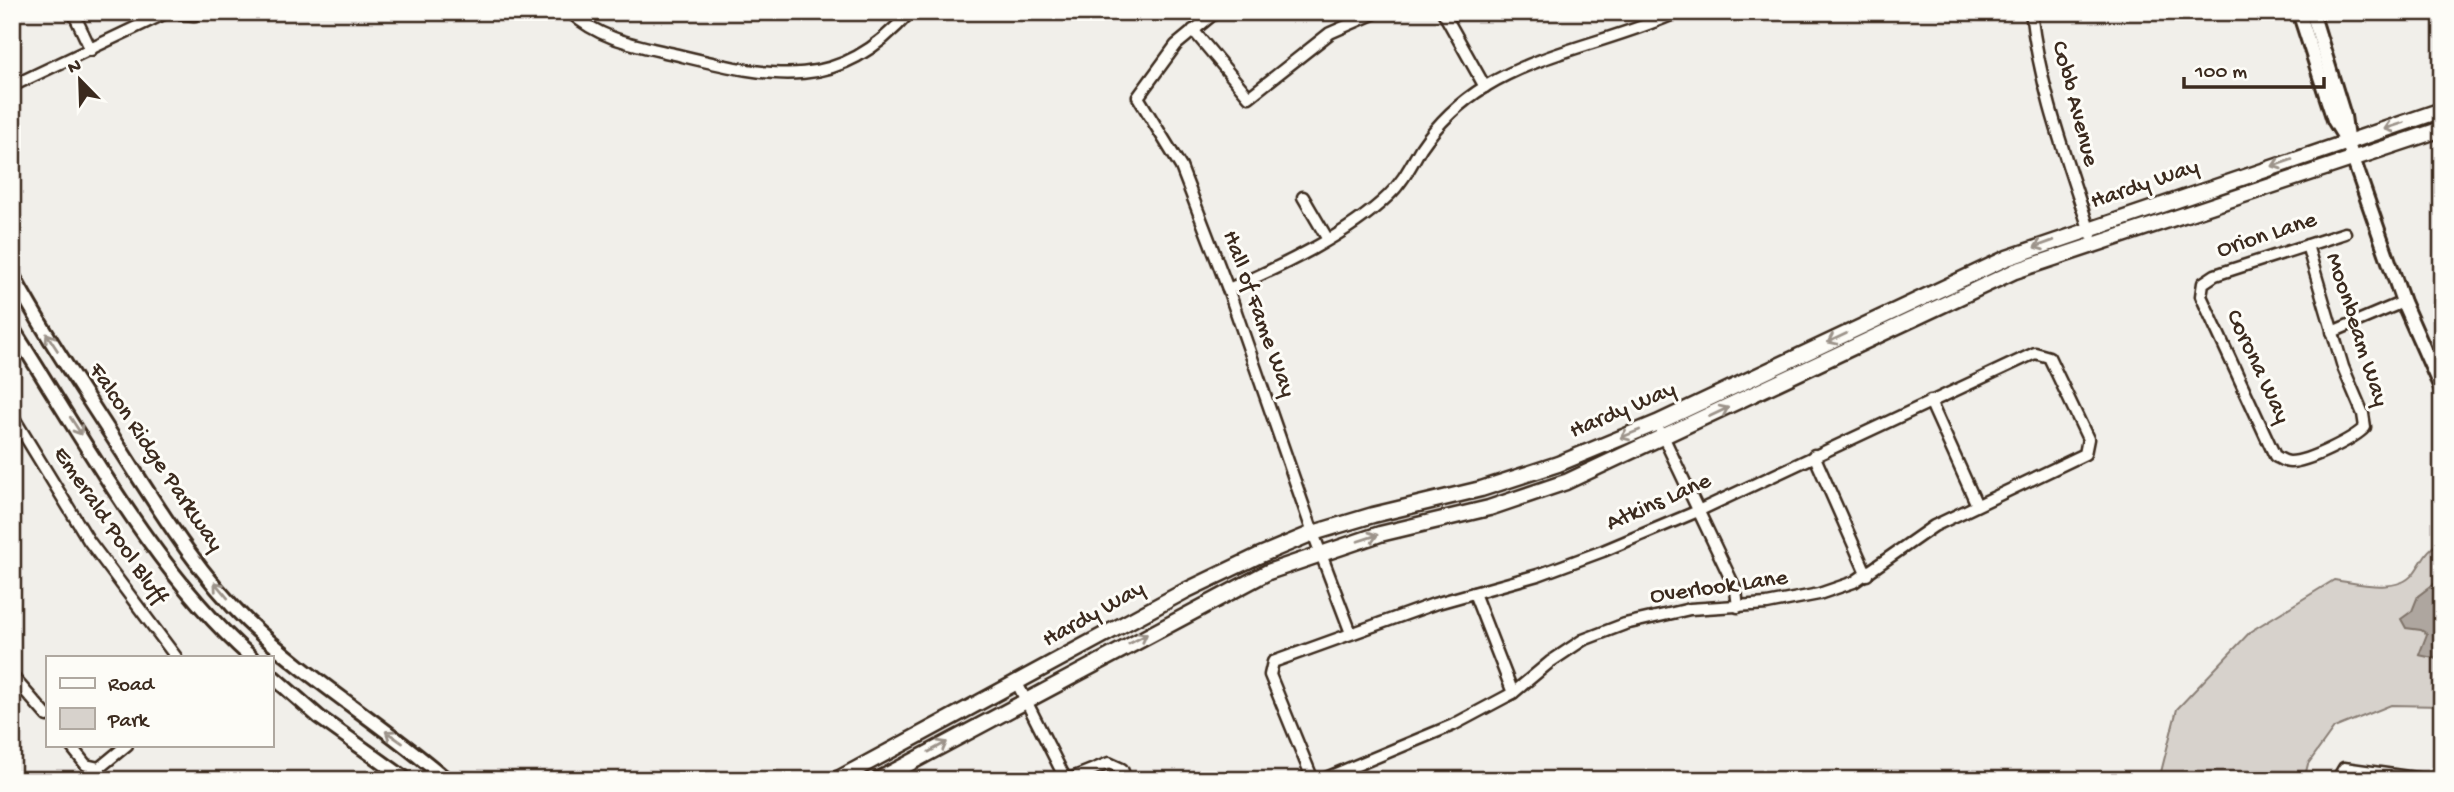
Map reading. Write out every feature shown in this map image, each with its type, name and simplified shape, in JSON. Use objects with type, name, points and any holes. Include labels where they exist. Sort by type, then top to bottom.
[{"type":"main road","name":"Hardy Way","points":[[836,780],[1185,591],[1313,533],[1373,515],[1481,489],[1558,464],[1657,423],[2007,258],[2088,228],[2442,110]]},
{"type":"main road","name":"Hardy Way","points":[[878,780],[1268,572],[1380,534],[1489,508],[1540,491],[1664,438],[2015,271],[2442,128]]},
{"type":"street","points":[[73,12],[91,50]]},
{"type":"street","points":[[12,86],[91,50],[154,15],[169,12],[194,15]]},
{"type":"street","points":[[570,12],[582,23],[614,39],[748,72],[776,75],[804,74],[856,57],[877,44],[910,12]]},
{"type":"street","points":[[1216,12],[1193,30],[1248,97],[1330,33],[1378,12]]},
{"type":"street","points":[[1443,12],[1485,87]]},
{"type":"street","points":[[1228,289],[1273,271],[1388,197],[1407,175],[1433,132],[1450,112],[1485,87],[1545,56],[1605,39],[1678,12]]},
{"type":"street","name":"Cobb Avenue","points":[[2031,12],[2037,60],[2051,115],[2094,246]]},
{"type":"street","points":[[2298,12],[2334,120],[2347,141],[2403,302],[2442,390]]},
{"type":"street","points":[[2312,12],[2344,116],[2347,141]]},
{"type":"street","name":"Hall of Fame Way","points":[[1193,30],[1176,45],[1138,97],[1181,167],[1228,289],[1313,533],[1351,633]]},
{"type":"street","points":[[1303,197],[1327,238]]},
{"type":"street","name":"Orion Lane","points":[[2203,283],[2215,275],[2345,233]]},
{"type":"street","name":"Moonbeam Way","points":[[2307,245],[2343,367],[2364,414],[2365,427]]},
{"type":"street","name":"Falcon Ridge Parkway","points":[[12,274],[35,317],[180,541],[246,620],[337,697],[412,750],[447,780]]},
{"type":"street","name":"Corona Way","points":[[2203,283],[2201,296],[2275,456],[2286,462],[2299,461],[2358,435],[2365,427]]},
{"type":"street","points":[[2332,332],[2403,302]]},
{"type":"street","name":"Falcon Ridge Parkway","points":[[12,328],[159,556],[226,635],[250,656]]},
{"type":"street","name":"Atkins Lane","points":[[1313,780],[1270,675],[1273,662],[1351,633],[1538,575],[1698,511],[2035,353],[2049,357],[2088,439],[2084,454]]},
{"type":"street","points":[[1930,401],[1976,503]]},
{"type":"street","name":"Emerald Pool Bluff","points":[[12,415],[89,541],[175,656]]},
{"type":"street","points":[[1657,423],[1736,590],[1738,607]]},
{"type":"street","name":"Overlook Lane","points":[[1321,780],[1453,725],[1513,692],[1583,640],[1625,625],[1690,609],[1738,607],[1819,594],[1867,575],[1934,526],[1976,503],[2084,454]]},
{"type":"street","points":[[1814,455],[1867,575]]},
{"type":"street","points":[[1474,593],[1513,692]]},
{"type":"street","points":[[12,676],[46,715]]},
{"type":"street","points":[[273,677],[319,717],[407,780]]},
{"type":"street","points":[[1017,683],[1067,780],[1109,763],[1122,769],[1126,780]]},
{"type":"street","points":[[71,746],[86,765],[99,768],[126,746]]},
{"type":"street","points":[[2337,780],[2344,768],[2430,780]]},
{"type":"green space","points":[[2442,542],[2442,706],[2391,705],[2334,728],[2308,764],[2304,780],[2159,780],[2177,709],[2251,631],[2334,580],[2376,586],[2397,584],[2406,580],[2428,552]]},
{"type":"shaded area","points":[[2442,568],[2442,660],[2419,655],[2427,634],[2421,630],[2406,628],[2401,619],[2412,611],[2418,596],[2435,583]]}]
